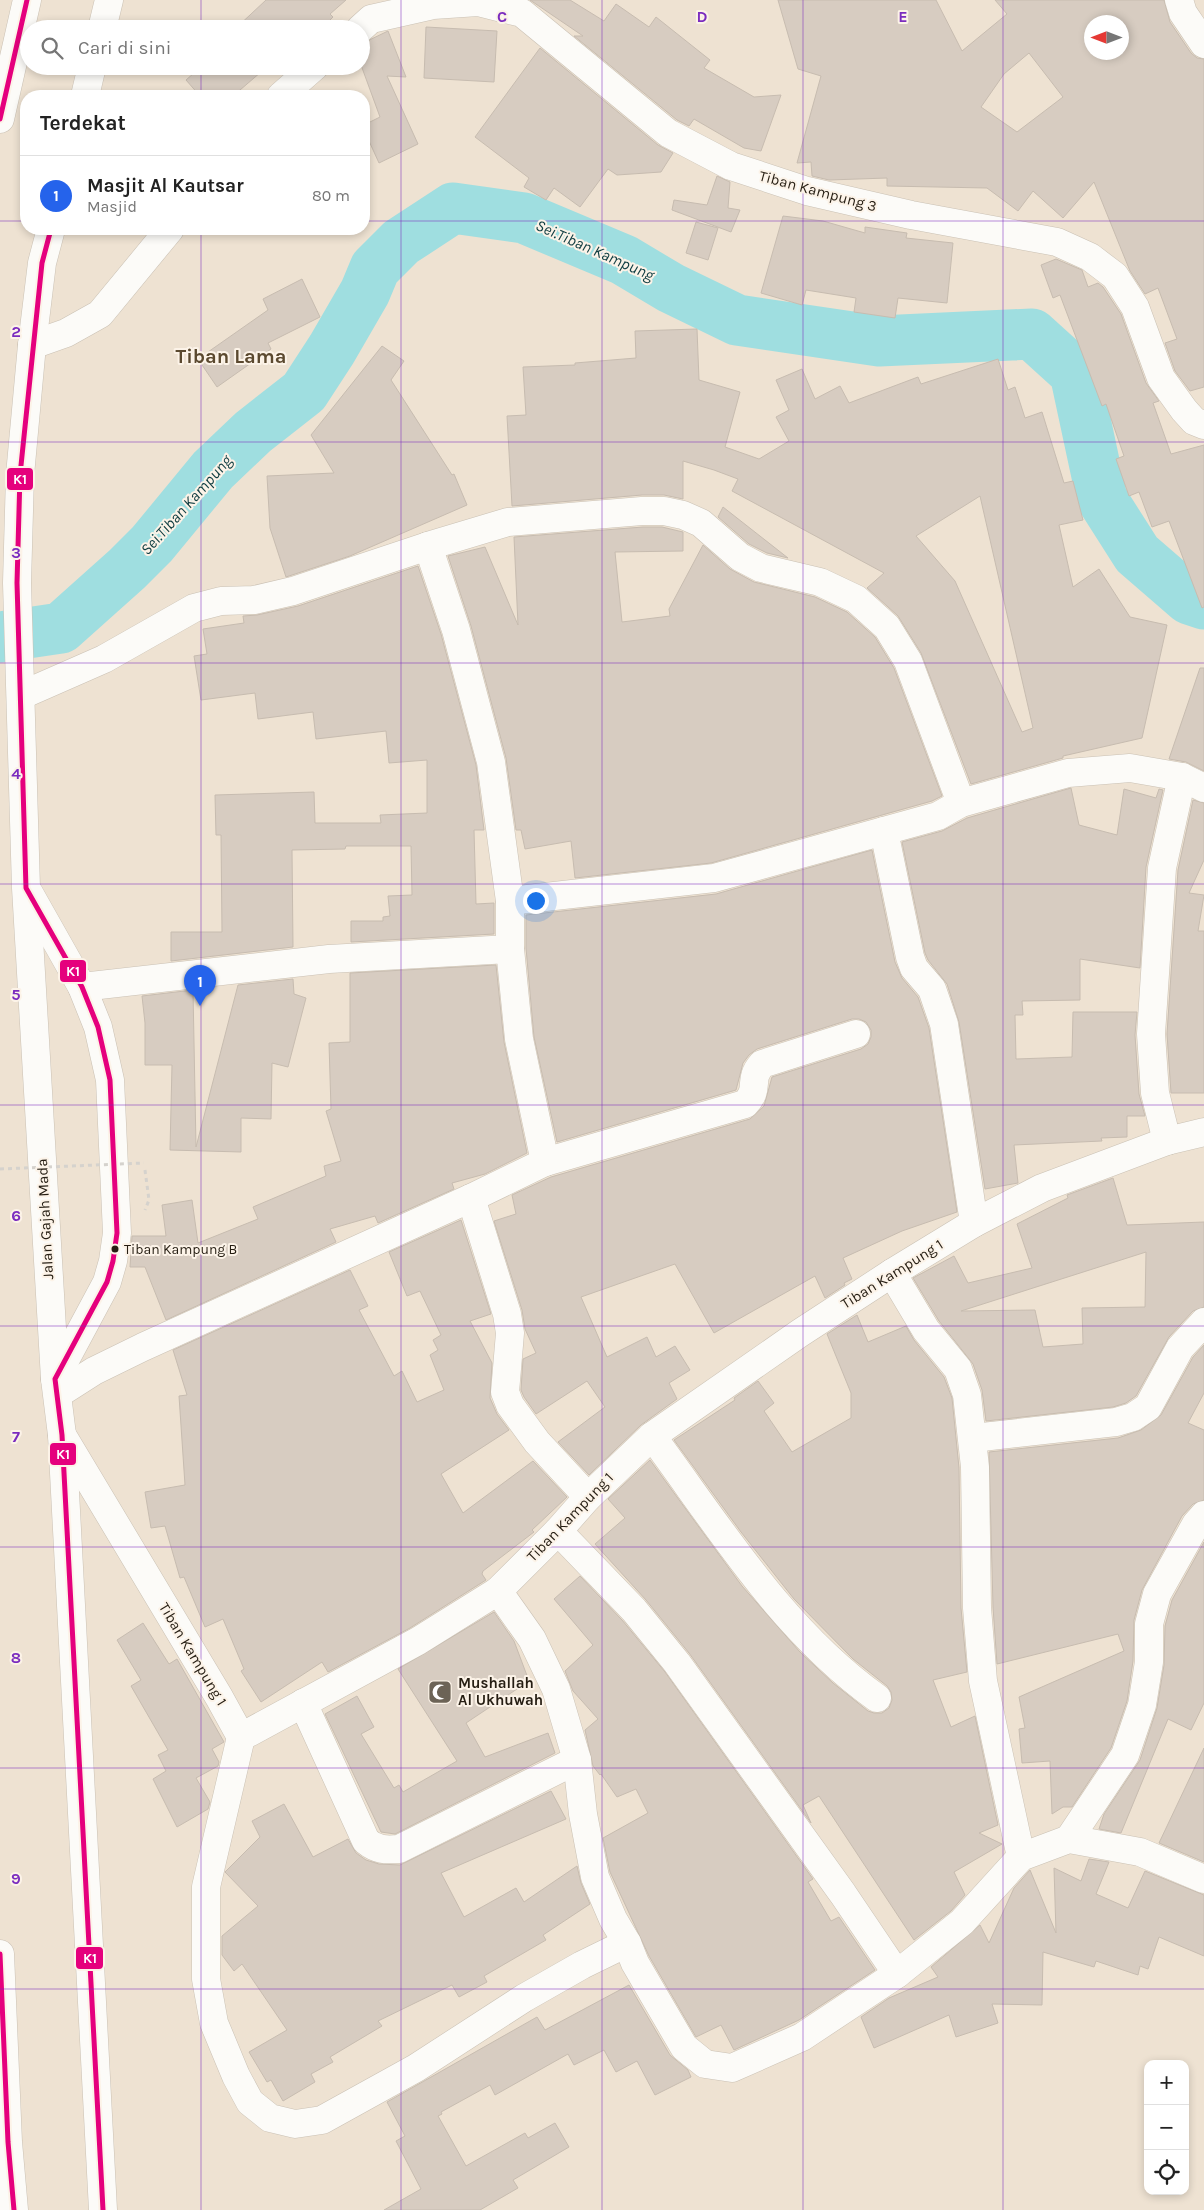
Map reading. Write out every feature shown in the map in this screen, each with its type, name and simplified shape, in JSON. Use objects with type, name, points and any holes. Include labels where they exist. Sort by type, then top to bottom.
[{"type":"main road","points":[[22,20],[27,0]]},
{"type":"main road","points":[[104,20],[109,0]]},
{"type":"main road","points":[[1179,0],[1184,13],[1204,44]]},
{"type":"main road","name":"Tiban Kampung 3","points":[[370,20],[433,5],[478,2],[522,13],[668,133],[730,166],[807,191],[911,215],[1057,242],[1090,257],[1115,276],[1135,307],[1161,378],[1194,421],[1204,425]]},
{"type":"main road","points":[[0,119],[20,31]]},
{"type":"main road","points":[[86,90],[90,75]]},
{"type":"main road","points":[[289,90],[306,75]]},
{"type":"main road","name":"Jalan Gajah Mada","points":[[49,235],[42,263],[32,345],[20,475],[17,583],[21,655],[26,888],[56,1387],[62,1435],[103,2210]]},
{"type":"main road","points":[[32,345],[66,333],[100,314],[165,235]]},
{"type":"main road","points":[[22,695],[104,659],[194,608],[221,602],[254,600],[293,590],[508,522],[642,511],[664,511],[683,515],[701,523],[740,557],[761,568],[820,582],[856,599],[887,627],[908,662],[960,804]]},
{"type":"main road","points":[[428,546],[456,630],[491,762],[510,901],[510,949],[518,1039],[545,1162]]},
{"type":"main road","points":[[510,901],[714,878],[938,816],[960,804],[1068,773],[1130,768],[1193,783],[1162,868],[1151,1034],[1155,1093],[1167,1141]]},
{"type":"main road","points":[[884,831],[910,957],[914,968],[932,989],[944,1024],[974,1223]]},
{"type":"main road","points":[[26,888],[82,987],[98,1027],[110,1080],[117,1233],[113,1261],[107,1282],[56,1387]]},
{"type":"main road","points":[[82,987],[329,959],[510,949]]},
{"type":"main road","points":[[56,1387],[471,1198],[545,1162],[745,1104],[753,1096],[755,1090],[753,1079],[756,1071],[762,1064],[856,1034]]},
{"type":"main road","name":"Tiban Kampung 1","points":[[62,1435],[241,1737],[418,1641],[498,1591],[558,1531],[588,1497],[652,1436],[792,1338],[892,1273],[974,1223],[1042,1188],[1167,1141],[1203,1136]]},
{"type":"main road","points":[[471,1198],[509,1323],[510,1333],[505,1392],[510,1405],[537,1442],[588,1497]]},
{"type":"main road","points":[[892,1273],[926,1330],[958,1369],[967,1395],[973,1438],[977,1608],[983,1681],[1021,1857]]},
{"type":"main road","points":[[973,1438],[1107,1424],[1133,1418],[1148,1407],[1180,1348],[1204,1322]]},
{"type":"main road","points":[[652,1436],[766,1593],[852,1680],[877,1698]]},
{"type":"main road","points":[[1069,1839],[1125,1755],[1142,1705],[1149,1662],[1149,1624],[1157,1594],[1196,1524],[1204,1515]]},
{"type":"main road","points":[[558,1531],[634,1610],[677,1663],[843,1894],[897,1974]]},
{"type":"main road","points":[[498,1591],[532,1640],[556,1688],[577,1760],[583,1814],[595,1877],[613,1919],[627,1943],[635,1963],[684,2047],[706,2064],[720,2068],[732,2068],[802,2037],[897,1974],[962,1922],[1021,1857],[1069,1839],[1140,1852],[1204,1879]]},
{"type":"main road","points":[[303,1703],[366,1842],[382,1850],[399,1849],[577,1760]]},
{"type":"main road","points":[[241,1737],[206,1887],[206,1979],[214,2023],[236,2076],[250,2102],[270,2118],[295,2124],[322,2120],[416,2068],[524,1998],[582,1965],[627,1943]]},
{"type":"main road","points":[[0,1954],[8,2142],[14,2210]]},
{"type":"path","points":[[0,1169],[144,1163]]},
{"type":"building","points":[[266,0],[346,0],[330,14],[333,17],[330,20],[245,20]]},
{"type":"building","points":[[530,0],[570,0],[604,21],[616,4],[649,27],[656,17],[710,60],[704,68],[754,97],[781,95],[761,151],[744,148],[694,119],[689,126],[677,120],[574,36],[583,36]]},
{"type":"building","points":[[778,0],[936,0],[962,51],[1007,14],[995,0],[1164,0],[1170,22],[1191,53],[1197,58],[1204,59],[1204,387],[1190,391],[1175,371],[1165,343],[1177,339],[1158,288],[1145,294],[1130,271],[1094,182],[1063,218],[1033,191],[1018,211],[987,188],[887,186],[887,178],[829,180],[812,176],[811,162],[797,163],[821,76],[798,69]],"holes":[[[1029,53],[1063,97],[1017,132],[981,107],[1004,74]]]},
{"type":"building","points":[[426,27],[497,31],[494,82],[424,78]]},
{"type":"building","points":[[388,31],[406,77],[387,76],[418,144],[379,163],[370,143],[370,122],[380,117],[365,75],[370,75],[370,40]]},
{"type":"building","points":[[540,48],[658,145],[673,153],[661,172],[617,175],[608,169],[580,207],[554,188],[546,200],[524,187],[529,178],[475,137]]},
{"type":"building","points":[[192,75],[258,75],[240,90],[195,90],[186,80]]},
{"type":"building","points":[[717,176],[730,182],[728,208],[740,210],[731,232],[672,210],[674,200],[707,205]]},
{"type":"building","points":[[783,216],[823,221],[865,233],[865,227],[907,233],[906,238],[953,243],[947,303],[898,298],[895,318],[854,312],[856,298],[806,290],[802,305],[761,293]]},
{"type":"building","points":[[696,222],[718,228],[708,260],[686,253]]},
{"type":"building","points":[[1056,259],[1082,270],[1088,287],[1098,283],[1103,287],[1121,314],[1146,383],[1159,401],[1153,403],[1171,454],[1204,445],[1204,607],[1202,608],[1169,521],[1152,527],[1139,492],[1129,496],[1116,459],[1124,456],[1106,404],[1102,406],[1060,295],[1053,298],[1041,265]]},
{"type":"building","points":[[302,279],[320,317],[268,343],[271,349],[217,387],[198,359],[268,310],[263,299]]},
{"type":"building","points":[[697,329],[699,380],[740,392],[725,447],[759,459],[789,441],[776,417],[789,410],[776,380],[802,369],[815,399],[840,386],[849,403],[918,377],[921,384],[998,359],[1008,390],[1015,387],[1025,418],[1042,412],[1064,483],[1073,481],[1083,520],[1059,525],[1073,587],[1099,569],[1130,617],[1167,625],[1142,738],[1063,756],[1063,758],[971,784],[921,653],[898,616],[867,588],[884,573],[732,491],[738,479],[714,470],[683,461],[683,499],[664,495],[642,495],[512,506],[507,416],[526,415],[523,367],[575,365],[575,363],[636,358],[635,331]],"holes":[[[980,496],[1033,728],[1022,732],[955,581],[916,536]]]},
{"type":"building","points":[[382,346],[404,361],[391,380],[452,475],[454,474],[467,505],[350,556],[286,577],[270,528],[267,476],[334,473],[311,435]]},
{"type":"building","points":[[723,507],[788,558],[767,553],[749,544],[718,517]]},
{"type":"building","points":[[662,527],[683,532],[683,551],[615,552],[622,622],[670,616],[669,609],[703,545],[730,569],[754,582],[815,597],[847,612],[875,637],[894,668],[942,796],[932,801],[711,863],[575,878],[571,841],[525,849],[521,830],[516,830],[506,758],[471,626],[448,556],[485,547],[518,625],[514,537]]},
{"type":"building","points":[[418,566],[441,634],[476,765],[484,830],[474,830],[476,904],[494,903],[494,934],[351,942],[351,921],[383,921],[383,917],[390,916],[388,896],[412,895],[411,846],[346,846],[345,849],[292,850],[293,947],[171,961],[171,932],[222,932],[221,835],[216,835],[215,795],[314,792],[315,823],[381,823],[380,815],[427,813],[427,760],[389,763],[386,731],[316,739],[313,712],[258,719],[255,693],[201,700],[194,656],[207,654],[203,629],[244,623],[243,616],[257,615],[298,606]]},
{"type":"building","points":[[1200,668],[1204,668],[1204,771],[1186,762],[1169,759]]},
{"type":"building","points":[[1071,788],[1079,825],[1117,835],[1124,789],[1156,798],[1159,789],[1163,790],[1146,867],[1140,968],[1080,959],[1080,1000],[1022,1001],[1023,1015],[1015,1015],[1016,1059],[1072,1057],[1073,1012],[1137,1012],[1135,1035],[1139,1094],[1145,1116],[1127,1116],[1127,1137],[1101,1138],[1102,1141],[1014,1145],[1018,1183],[985,1189],[959,1022],[947,984],[928,960],[925,953],[902,842],[942,831],[967,818]]},
{"type":"building","points":[[1193,800],[1204,803],[1204,860],[1189,893],[1204,895],[1198,931],[1204,931],[1204,1093],[1171,1093],[1167,1034],[1178,870]]},
{"type":"building","points":[[872,850],[895,962],[902,978],[918,997],[929,1028],[957,1212],[902,1231],[843,1258],[852,1279],[825,1298],[815,1276],[714,1333],[675,1264],[581,1297],[607,1357],[647,1337],[656,1357],[675,1346],[690,1370],[669,1383],[677,1399],[641,1425],[589,1475],[558,1442],[605,1407],[587,1381],[536,1414],[524,1397],[521,1390],[523,1359],[536,1353],[525,1329],[522,1310],[494,1221],[516,1214],[512,1195],[551,1177],[750,1119],[764,1106],[772,1077],[861,1049],[868,1044],[871,1030],[866,1022],[852,1019],[757,1049],[743,1063],[736,1090],[557,1142],[534,1037],[526,948],[526,915],[716,894]]},
{"type":"building","points":[[496,965],[504,1042],[527,1153],[485,1174],[452,1183],[454,1189],[378,1223],[375,1216],[330,1229],[336,1242],[166,1320],[145,1267],[130,1267],[132,1236],[166,1236],[162,1205],[192,1200],[198,1243],[258,1219],[253,1207],[326,1176],[324,1166],[341,1161],[326,1111],[331,1109],[329,1043],[350,1042],[350,973]]},
{"type":"building","points":[[293,979],[294,994],[306,998],[288,1067],[272,1063],[271,1119],[241,1118],[241,1152],[170,1150],[172,1065],[145,1065],[145,1023],[142,996],[193,990],[196,1147],[238,985]]},
{"type":"building","points":[[1113,1178],[1127,1225],[1204,1222],[1204,1307],[1193,1311],[1169,1337],[1136,1396],[1126,1403],[1113,1407],[986,1421],[982,1390],[973,1364],[939,1321],[913,1278],[954,1256],[968,1283],[1032,1268],[1017,1224],[1068,1198],[1067,1195]],"holes":[[[1146,1252],[1145,1307],[1082,1308],[1083,1344],[1043,1347],[1035,1310],[961,1311]]]},
{"type":"building","points":[[461,1220],[491,1314],[470,1321],[492,1363],[490,1398],[497,1414],[509,1430],[441,1474],[463,1513],[533,1461],[567,1497],[532,1530],[534,1532],[483,1571],[482,1574],[486,1580],[410,1628],[328,1672],[322,1662],[261,1702],[241,1671],[244,1669],[223,1619],[205,1627],[184,1577],[180,1578],[165,1526],[151,1528],[145,1492],[185,1485],[179,1396],[187,1395],[173,1350],[350,1270],[368,1306],[359,1310],[394,1376],[402,1371],[417,1402],[444,1390],[430,1355],[438,1350],[433,1340],[441,1335],[420,1291],[407,1296],[389,1252]]},
{"type":"building","points":[[857,1315],[868,1342],[906,1326],[914,1340],[944,1377],[952,1398],[959,1468],[961,1608],[967,1672],[933,1680],[951,1727],[975,1716],[998,1825],[979,1833],[1002,1844],[954,1872],[965,1895],[951,1911],[914,1940],[819,1796],[803,1805],[811,1823],[689,1653],[646,1600],[595,1544],[625,1518],[608,1499],[650,1460],[742,1586],[800,1652],[833,1683],[868,1711],[882,1713],[889,1708],[892,1700],[891,1692],[887,1686],[853,1659],[794,1599],[741,1532],[674,1440],[735,1400],[734,1398],[758,1381],[774,1403],[764,1411],[792,1452],[851,1418],[851,1393],[827,1334]]},
{"type":"building","points":[[1204,1345],[1204,1393],[1188,1423],[1204,1430],[1204,1500],[1193,1504],[1182,1516],[1142,1590],[1134,1620],[1133,1661],[1127,1701],[1111,1748],[1072,1807],[1063,1807],[1052,1814],[1050,1761],[1022,1763],[1019,1729],[1025,1728],[1019,1697],[1124,1651],[1118,1634],[997,1664],[993,1607],[989,1452],[1118,1438],[1141,1430],[1161,1415],[1193,1357]]},
{"type":"building","points":[[1204,1542],[1204,1703],[1191,1730],[1168,1719],[1121,1833],[1099,1829],[1104,1814],[1140,1760],[1157,1708],[1164,1665],[1165,1626],[1172,1600]]},
{"type":"building","points":[[580,1576],[622,1620],[665,1672],[813,1879],[808,1882],[831,1921],[839,1917],[875,1970],[799,2020],[734,2050],[721,2025],[696,2037],[649,1956],[610,1872],[603,1838],[648,1813],[636,1789],[617,1797],[593,1766],[585,1730],[598,1719],[573,1691],[565,1671],[593,1645],[554,1599]]},
{"type":"building","points":[[494,1612],[514,1641],[529,1681],[466,1723],[485,1757],[548,1733],[555,1753],[395,1834],[381,1832],[325,1714],[357,1696],[374,1727],[361,1734],[394,1788],[399,1785],[403,1792],[457,1761],[398,1669]]},
{"type":"building","points":[[143,1623],[169,1664],[177,1659],[224,1742],[212,1749],[219,1762],[218,1766],[196,1778],[210,1802],[208,1809],[177,1827],[153,1779],[166,1771],[158,1755],[168,1750],[131,1686],[141,1680],[117,1640]]},
{"type":"building","points":[[1204,1748],[1204,1862],[1159,1843]]},
{"type":"building","points":[[551,1791],[566,1819],[441,1873],[464,1917],[516,1888],[524,1902],[577,1866],[581,1883],[590,1904],[543,1935],[546,1940],[484,1976],[487,1982],[459,1997],[452,1985],[378,2021],[382,2026],[330,2057],[333,2062],[311,2074],[315,2082],[283,2101],[271,2080],[267,2082],[249,2052],[287,2030],[242,1964],[234,1971],[222,1955],[222,1936],[258,1906],[225,1872],[260,1837],[252,1821],[284,1804],[313,1857],[348,1839],[356,1853],[366,1860],[379,1864],[400,1865]]},
{"type":"building","points":[[1089,1859],[1109,1862],[1096,1894],[1128,1908],[1145,1871],[1204,1895],[1204,1956],[1159,1937],[1148,1969],[1140,1966],[1138,1975],[1096,1961],[1094,1967],[1043,1952],[1042,2005],[992,2004],[998,2023],[956,2037],[949,2015],[874,2048],[861,2017],[889,1998],[938,1977],[931,1967],[980,1925],[989,1943],[1014,1888],[1030,1870],[1056,1933],[1054,1868],[1081,1881]]},
{"type":"building","points":[[629,1985],[670,2055],[688,2070],[691,2077],[655,2095],[637,2061],[616,2072],[604,2050],[574,2065],[568,2054],[495,2095],[490,2085],[441,2112],[442,2114],[438,2116],[466,2166],[525,2133],[528,2138],[555,2123],[569,2147],[513,2180],[518,2188],[480,2210],[384,2210],[421,2189],[396,2141],[405,2136],[387,2102],[537,2017],[545,2030]]},
{"type":"waterway","name":"Sei.Tiban Kampung","points":[[0,637],[61,628],[127,569],[152,544],[213,470],[253,432],[304,392],[332,349],[365,292],[375,268],[401,242],[453,208],[524,218],[624,260],[671,288],[737,320],[879,341],[1032,334],[1075,373],[1102,499],[1137,554],[1189,599],[1204,604]]},
{"type":"transit line","name":"K1","points":[[22,20],[27,0]]},
{"type":"transit line","name":"K1","points":[[0,119],[20,31]]},
{"type":"transit line","name":"K1","points":[[49,235],[42,263],[20,475],[17,583],[26,888],[82,987],[98,1027],[110,1080],[117,1233],[113,1261],[107,1282],[55,1379],[62,1435],[103,2210]]},
{"type":"transit line","name":"K1","points":[[0,1954],[8,2142],[14,2210]]},
{"type":"place","name":"Masjit Al Kautsar","points":[[200,1006]]},
{"type":"place","name":"Tiban Kampung B","points":[[115,1249]]},
{"type":"place","name":"Mushallah Al Ukhuwah","points":[[440,1692]]},
{"type":"district","name":"Tiban Lama","points":[[231,356]]}]
